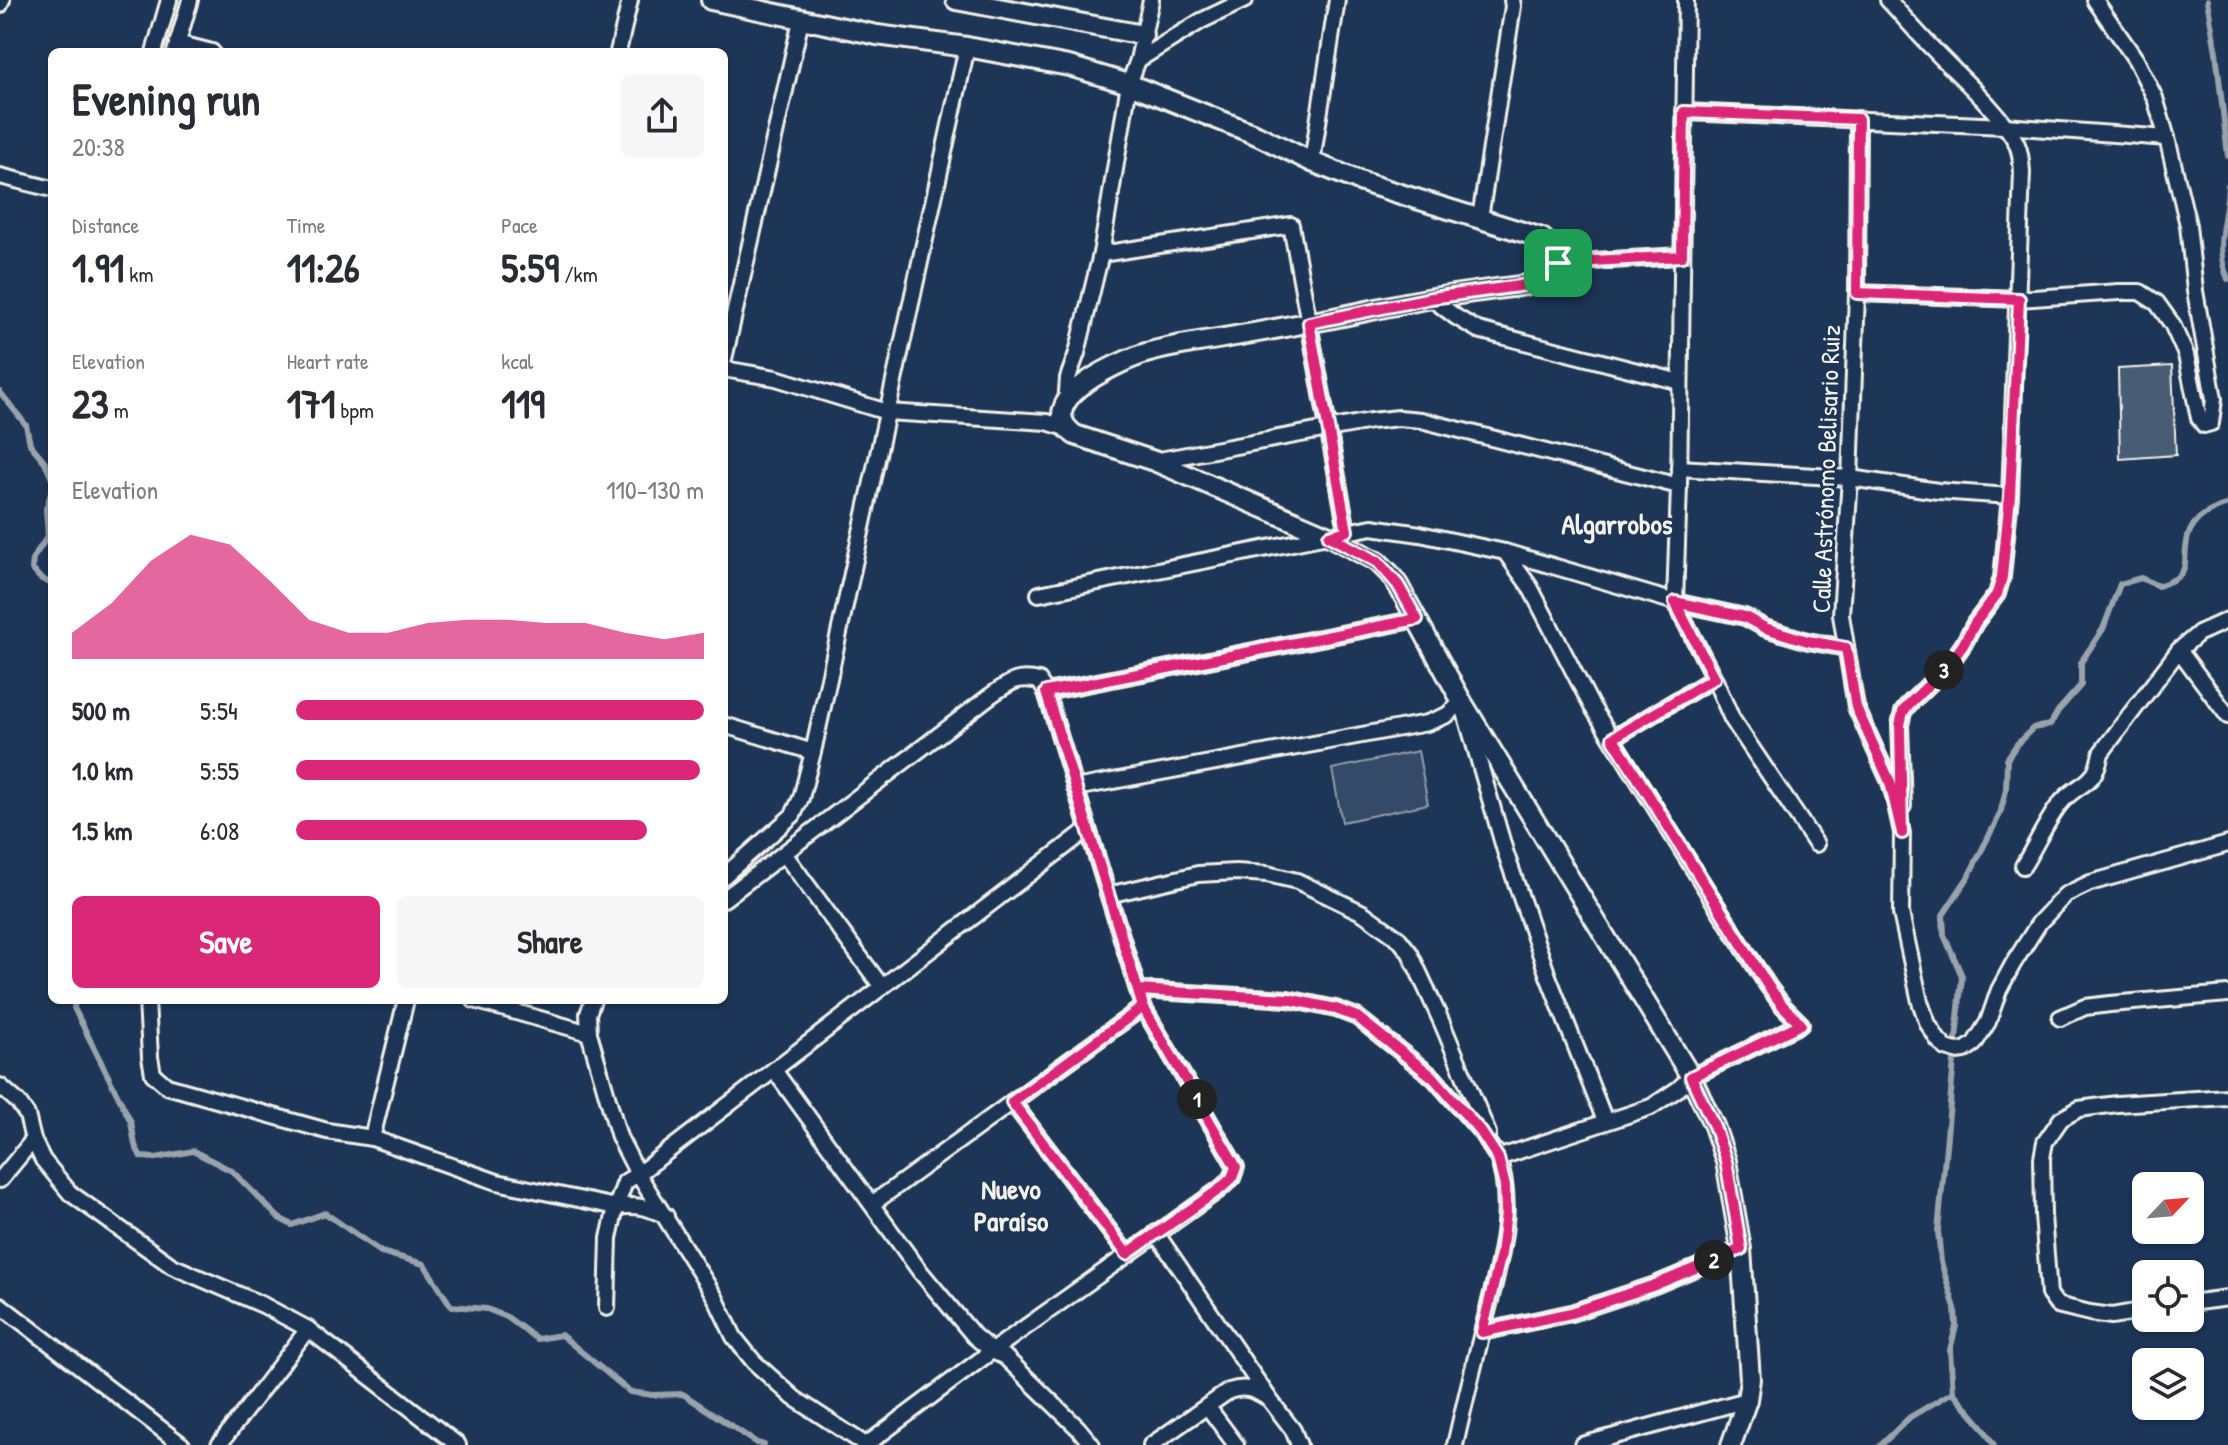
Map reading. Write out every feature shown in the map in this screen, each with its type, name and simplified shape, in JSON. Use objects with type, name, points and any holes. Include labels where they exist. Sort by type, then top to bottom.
[{"type":"street","points":[[155,48],[169,0]]},
{"type":"street","points":[[176,47],[190,0]]},
{"type":"street","points":[[619,48],[630,0]]},
{"type":"street","points":[[711,0],[877,35],[967,47],[1069,66],[1129,84],[1257,135],[1362,182],[1542,238],[1554,248],[1558,263],[1552,276],[1541,283],[1431,298],[1164,348],[1113,366],[1087,380],[1066,405]]},
{"type":"street","points":[[1066,428],[1062,418],[1068,378],[1101,254],[1129,84],[1138,60],[1151,0]]},
{"type":"street","points":[[1138,60],[1201,21],[1245,0]]},
{"type":"street","points":[[1312,162],[1337,0]]},
{"type":"street","points":[[1480,218],[1512,0]]},
{"type":"street","points":[[1686,0],[1675,602],[1732,719],[1816,844]]},
{"type":"street","points":[[1888,0],[1972,87],[2014,138],[2021,156],[2019,299],[2010,496],[2002,577],[1997,594],[1948,666],[1903,712],[1900,725],[1902,833]]},
{"type":"street","points":[[1857,293],[2019,299],[2140,292],[2157,303],[2172,324],[2186,355],[2199,418],[2204,425],[2211,423],[2214,399],[2195,291],[2188,225],[2167,138],[2155,98],[2136,60],[2095,0]]},
{"type":"street","points":[[969,1],[1143,35]]},
{"type":"street","points":[[728,341],[801,20]]},
{"type":"street","points":[[728,872],[793,815],[801,798],[967,47]]},
{"type":"street","points":[[1956,124],[1971,120],[1977,112],[1979,102],[1972,87]]},
{"type":"street","points":[[1684,112],[2005,126],[2167,138]]},
{"type":"street","name":"Calle Astrónomo Belisario Ruiz","points":[[1858,119],[1857,293],[1841,615],[1856,707],[1890,782],[1902,833],[1901,913],[1920,1002],[1938,1040],[1946,1048],[1956,1051],[1974,1044],[1981,1036],[2013,964],[2039,923],[2065,895],[2090,883],[2228,844]]},
{"type":"street","points":[[0,176],[48,188]]},
{"type":"street","points":[[1101,254],[1291,225],[1329,430],[1338,534]]},
{"type":"street","points":[[1558,263],[1682,256]]},
{"type":"street","points":[[1431,298],[1478,330],[1680,382]]},
{"type":"street","points":[[728,370],[776,378],[887,412],[1047,422],[1338,534],[1378,562],[1398,585],[1462,702],[1691,1077],[1714,1126],[1726,1161],[1741,1249],[1750,1379],[1747,1400],[1731,1445]]},
{"type":"street","points":[[1154,461],[1399,418],[1421,420],[1679,486]]},
{"type":"street","points":[[1679,468],[1850,478],[1938,491],[2010,496]]},
{"type":"street","points":[[1039,594],[1372,527],[1505,552],[1675,602],[1745,617],[1765,628],[1808,641],[1846,648]]},
{"type":"street","points":[[1498,1158],[1651,1107],[1691,1077],[1801,1024],[1768,986],[1591,705],[1530,587],[1505,552]]},
{"type":"street","points":[[1046,692],[1417,619]]},
{"type":"street","points":[[2023,866],[2059,804],[2090,781],[2098,768],[2101,753],[2179,650],[2199,633],[2228,620]]},
{"type":"street","points":[[2179,650],[2228,716]]},
{"type":"street","points":[[592,1004],[588,1014],[589,1033],[619,1137],[638,1174],[715,1297],[734,1337],[744,1351],[794,1398],[866,1445],[1232,1178],[1236,1167],[1143,1007],[1046,692],[1039,681],[1025,677],[1012,681],[990,696],[728,896]]},
{"type":"street","points":[[1613,738],[1714,678]]},
{"type":"street","points":[[1075,788],[1427,723],[1447,715],[1462,702]]},
{"type":"street","points":[[1462,702],[1505,851],[1548,976],[1605,1121]]},
{"type":"street","points":[[728,726],[813,752]]},
{"type":"street","points":[[607,1308],[609,1238],[625,1182],[1088,829]]},
{"type":"street","points":[[785,855],[882,987]]},
{"type":"street","points":[[1108,895],[1198,874],[1267,874],[1297,881],[1363,913],[1399,939],[1416,965],[1498,1158],[1505,1186],[1506,1212],[1501,1254],[1455,1445]]},
{"type":"street","points":[[1139,990],[1288,999],[1336,1009],[1357,1017],[1434,1078],[1481,1132],[1498,1158]]},
{"type":"street","points":[[2060,1018],[2085,1007],[2228,994]]},
{"type":"street","points":[[147,1004],[153,1074],[167,1086],[327,1131],[372,1138],[497,1182],[616,1207],[649,1207],[666,1216]]},
{"type":"street","points":[[372,1138],[405,1004]]},
{"type":"street","points":[[488,1004],[589,1033]]},
{"type":"street","points":[[872,1204],[1143,1007]]},
{"type":"street","points":[[774,1070],[919,1270],[974,1336],[1005,1357],[1092,1445]]},
{"type":"street","points":[[0,1086],[27,1115],[33,1140],[43,1160],[70,1193],[172,1266],[263,1305],[308,1329],[458,1445]]},
{"type":"street","points":[[2132,1312],[2112,1316],[2090,1313],[2057,1305],[2049,1294],[2043,1215],[2042,1158],[2045,1142],[2061,1119],[2079,1109],[2228,1097]]},
{"type":"street","points":[[1012,1102],[1127,1254]]},
{"type":"street","points":[[0,1180],[33,1140]]},
{"type":"street","points":[[1156,1233],[1293,1430],[1299,1445]]},
{"type":"street","points":[[1482,1332],[1571,1313],[1655,1285],[1741,1249]]},
{"type":"street","points":[[2204,1301],[2228,1298]]},
{"type":"street","points":[[0,1305],[182,1445]]},
{"type":"street","points":[[219,1445],[308,1329]]},
{"type":"street","points":[[1151,1445],[1229,1391],[1252,1389],[1270,1400]]},
{"type":"street","points":[[1582,1445],[1747,1400]]},
{"type":"street","points":[[1207,1406],[1236,1445]]},
{"type":"shaded area","points":[[1418,751],[1428,804],[1342,822],[1332,769]]},
{"type":"building","points":[[2172,366],[2176,455],[2120,459],[2118,369]]},
{"type":"waterway","points":[[2207,0],[2228,156]]},
{"type":"waterway","points":[[2228,185],[2221,243],[2228,279]]},
{"type":"waterway","points":[[0,392],[26,425],[30,444],[48,469]]},
{"type":"waterway","points":[[48,503],[48,536]]},
{"type":"waterway","points":[[1994,1445],[1953,1392],[1950,1350],[1956,1326],[1955,1308],[1941,1262],[1938,1231],[1962,976],[1944,935],[1943,915],[1967,879],[2000,814],[2006,790],[2007,759],[2033,728],[2050,725],[2081,685],[2081,662],[2103,629],[2120,584],[2141,578],[2158,586],[2177,577],[2184,568],[2187,539],[2194,524],[2205,514],[2228,504]]},
{"type":"waterway","points":[[48,536],[33,558],[32,569],[48,582]]},
{"type":"waterway","points":[[74,1004],[131,1122],[135,1145],[141,1157],[156,1158],[193,1151],[232,1171],[279,1218],[292,1225],[325,1213],[381,1252],[424,1264],[451,1306],[487,1309],[507,1317],[537,1339],[561,1335],[630,1392],[683,1394],[764,1445]]},
{"type":"waterway","points":[[1881,1445],[1910,1417],[1953,1392]]},
{"type":"district","name":"Algarrobos","points":[[1617,524]]},
{"type":"district","name":"Nuevo Paraíso","points":[[1011,1205]]},
{"type":"route","points":[[1558,263],[1552,276],[1541,283],[1431,298],[1309,323],[1347,531],[1329,536],[1378,562],[1398,585],[1417,619],[1046,692],[1143,1007],[1236,1167],[1232,1178],[1220,1189],[1127,1254],[1012,1102],[1143,1007],[1139,990],[1288,999],[1336,1009],[1357,1017],[1434,1078],[1481,1132],[1498,1158],[1505,1186],[1506,1212],[1501,1254],[1482,1332],[1571,1313],[1655,1285],[1741,1249],[1726,1161],[1691,1077],[1801,1024],[1768,986],[1613,738],[1714,678],[1675,602],[1745,617],[1765,628],[1846,648],[1856,707],[1890,782],[1902,833],[1900,725],[1903,712],[1948,666],[1997,594],[2002,577],[2010,496],[2019,299],[1857,293],[1858,119],[1684,112],[1682,256],[1558,263]]}]
